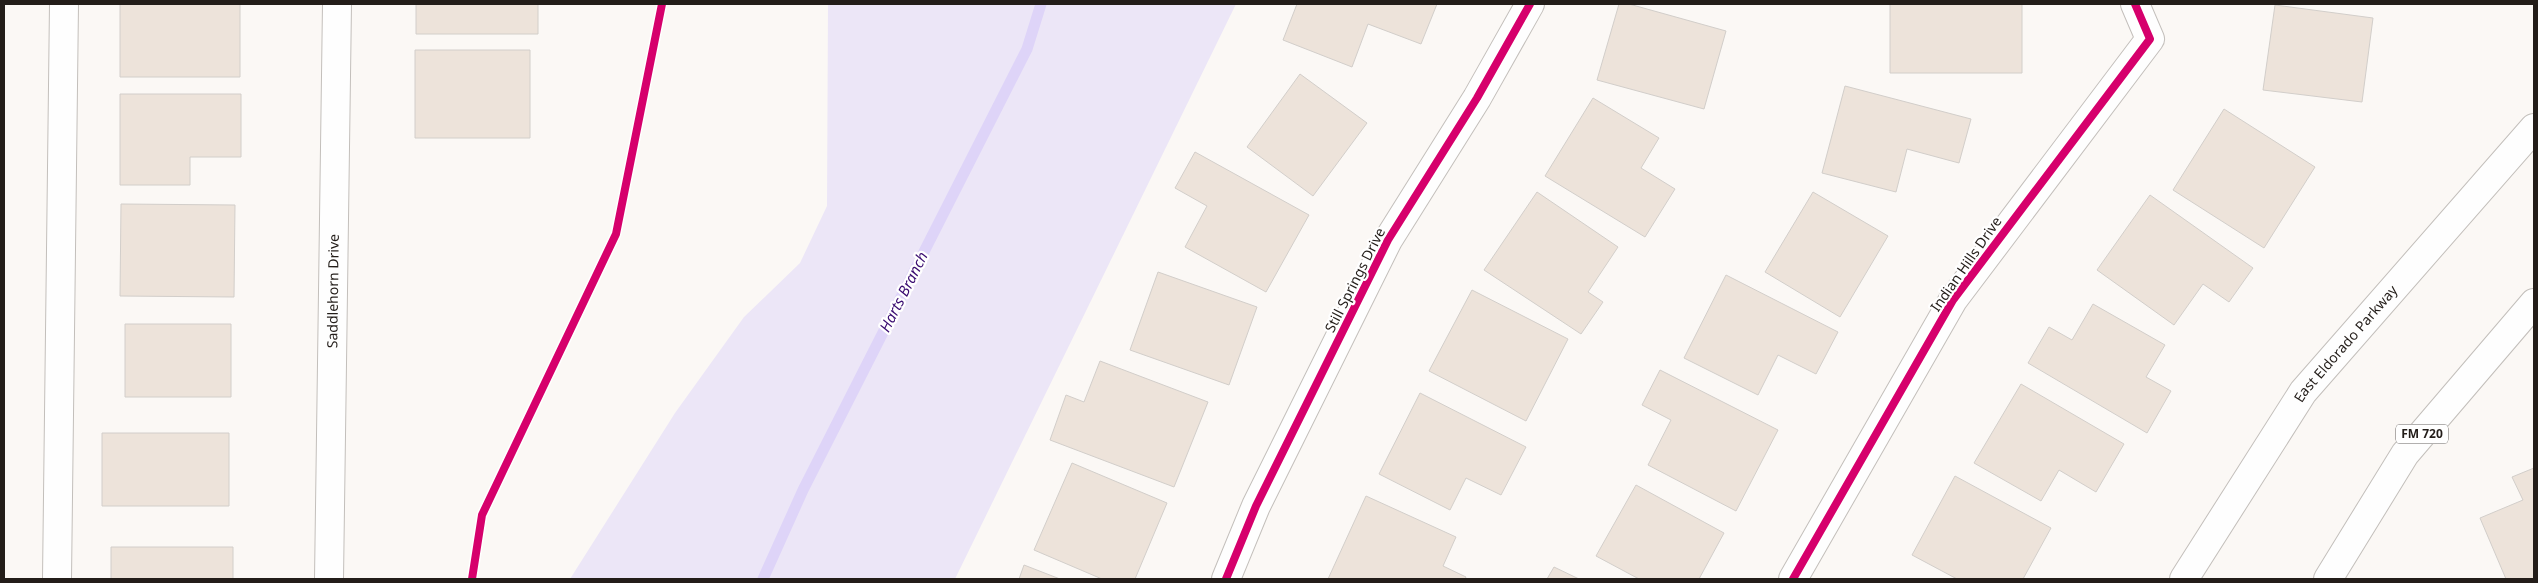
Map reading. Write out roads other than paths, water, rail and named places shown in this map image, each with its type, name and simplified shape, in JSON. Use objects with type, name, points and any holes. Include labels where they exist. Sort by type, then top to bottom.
[{"type":"street","points":[[57,579],[64,4]]},
{"type":"street","name":"Saddlehorn Drive","points":[[329,579],[337,4]]},
{"type":"street","name":"Still Springs Drive","points":[[1226,579],[1256,506],[1388,240],[1477,98],[1530,4]]},
{"type":"street","name":"Indian Hills Drive","points":[[1794,579],[1953,300],[2150,39],[2135,4]]},
{"type":"street","name":"East Eldorado Parkway","points":[[2184,579],[2303,392],[2534,128]]},
{"type":"street","name":"FM 720","points":[[2328,579],[2404,454],[2534,303]]},
{"type":"waterway","name":"Harts Branch","points":[[763,579],[803,490],[1027,49],[1041,4]]}]
